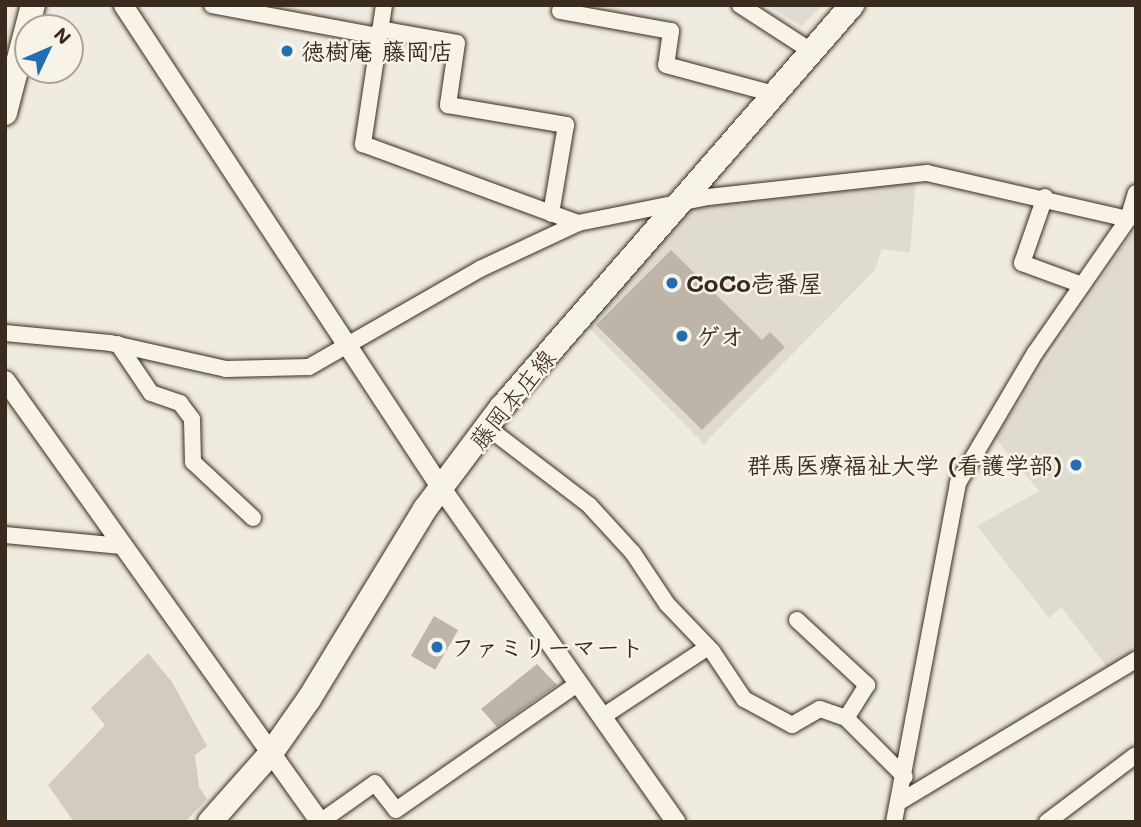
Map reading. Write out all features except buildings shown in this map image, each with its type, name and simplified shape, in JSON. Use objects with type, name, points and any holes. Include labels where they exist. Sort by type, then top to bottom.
[{"type":"main road","points":[[5,113],[33,5]]},
{"type":"main road","name":"藤岡本庄線","points":[[212,821],[271,753],[441,488],[487,427],[852,5]]},
{"type":"street","points":[[123,5],[441,488],[676,822]]},
{"type":"street","points":[[212,5],[457,43],[448,105],[566,125],[551,214]]},
{"type":"street","points":[[384,5],[363,144],[578,223]]},
{"type":"street","points":[[740,5],[811,51]]},
{"type":"street","points":[[560,11],[671,31],[666,65],[774,94]]},
{"type":"street","points":[[5,333],[118,344],[226,369],[309,367],[349,347],[480,270],[578,223],[678,206],[708,197],[927,173],[1045,197],[1128,219]]},
{"type":"street","points":[[1045,197],[1022,264],[1082,285]]},
{"type":"street","points":[[894,822],[901,801],[958,484],[1082,285],[1128,219],[1135,197]]},
{"type":"street","points":[[118,344],[151,393],[180,403],[192,419],[192,462],[253,518]]},
{"type":"street","points":[[5,380],[320,822],[374,783],[396,810],[579,684]]},
{"type":"street","points":[[487,427],[589,505],[708,647],[744,699],[792,725],[820,709],[846,718],[905,777]]},
{"type":"street","points":[[5,535],[121,546]]},
{"type":"street","points":[[797,621],[867,685],[846,718]]},
{"type":"street","points":[[602,717],[708,647]]},
{"type":"street","points":[[901,801],[1136,660]]},
{"type":"street","points":[[1047,822],[1136,755]]},
{"type":"shaded area","points":[[767,5],[823,5],[802,26]]},
{"type":"shaded area","points":[[916,181],[910,253],[882,249],[875,270],[704,444],[585,324],[691,208]]},
{"type":"shaded area","name":"群馬医療福祉大学 (看護学部)","points":[[1136,227],[1136,649],[1108,668],[1061,607],[1049,618],[977,526],[1039,491],[995,438]]},
{"type":"shaded area","points":[[148,653],[172,682],[207,746],[195,755],[199,787],[207,799],[185,822],[74,822],[48,785],[105,725],[91,708]]},
{"type":"place","name":"徳樹庵 藤岡店","points":[[287,51]]},
{"type":"place","name":"CoCo壱番屋","points":[[672,283]]},
{"type":"place","name":"ゲオ","points":[[682,336]]},
{"type":"place","name":"群馬医療福祉大学 (看護学部)","points":[[1076,465]]},
{"type":"place","name":"ファミリーマート","points":[[437,647]]}]
